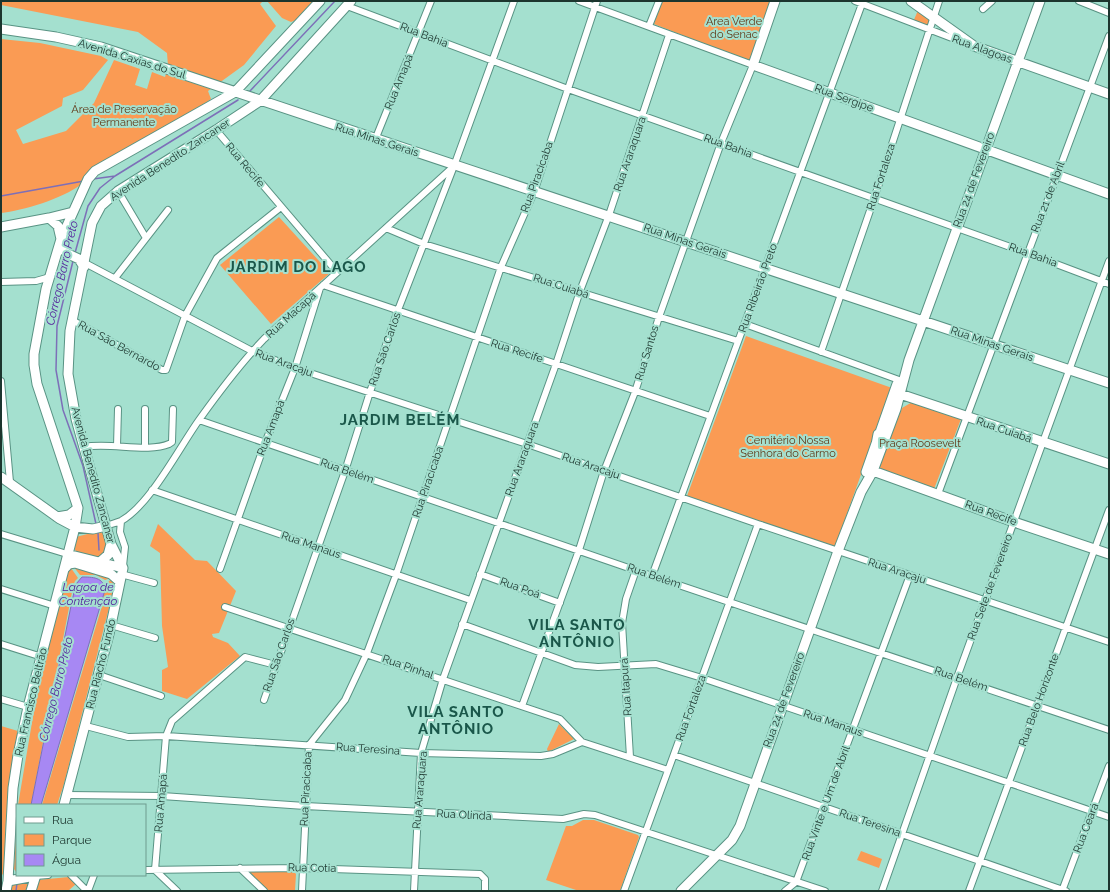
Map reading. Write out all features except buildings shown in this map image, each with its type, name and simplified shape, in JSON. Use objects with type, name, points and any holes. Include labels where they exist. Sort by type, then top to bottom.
[{"type":"main road","name":"Avenida Benedito Zancaner","points":[[75,527],[78,508],[35,376],[34,365],[36,341],[46,289],[60,241],[88,179],[95,171],[235,92],[320,1]]},
{"type":"main road","name":"Rua Santos","points":[[753,65],[775,1]]},
{"type":"main road","points":[[911,1],[974,46]]},
{"type":"main road","name":"Rua 24 de Fevereiro","points":[[681,891],[717,856],[737,833],[838,551],[861,492],[873,471],[896,409],[900,388],[923,320],[1040,1]]},
{"type":"main road","name":"Avenida Benedito Zancaner","points":[[121,575],[76,419],[68,374],[68,342],[82,260],[88,237],[97,213],[107,200],[118,191],[216,130],[260,100],[349,4]]},
{"type":"main road","name":"Avenida Caxias do Sul","points":[[1,29],[56,37],[101,47],[260,100]]},
{"type":"main road","name":"Rua Alagoas","points":[[974,46],[1109,94]]},
{"type":"main road","name":"Rua Sergipe","points":[[753,65],[1109,194]]},
{"type":"main road","points":[[213,104],[217,94],[216,86]]},
{"type":"main road","name":"Rua Minas Gerais","points":[[260,100],[375,140],[608,215],[1109,383]]},
{"type":"main road","points":[[1,227],[73,212]]},
{"type":"main road","points":[[49,218],[58,226],[60,241],[66,254]]},
{"type":"main road","points":[[56,257],[66,254],[82,260]]},
{"type":"main road","name":"Rua 24 de Fevereiro","points":[[861,492],[862,481],[878,434],[900,388]]},
{"type":"main road","name":"Rua Cuiabá","points":[[900,388],[912,398],[1042,443],[1109,464]]},
{"type":"main road","points":[[886,415],[912,398]]},
{"type":"main road","points":[[873,471],[871,464],[878,441],[878,434]]},
{"type":"main road","name":"Rua Recife","points":[[873,471],[1014,522],[1109,554]]},
{"type":"main road","points":[[1,476],[59,518],[75,527],[93,529]]},
{"type":"main road","points":[[59,518],[69,515],[78,508]]},
{"type":"main road","points":[[59,518],[68,532],[71,541],[93,529],[106,526]]},
{"type":"main road","name":"Rua Francisco Beltrão","points":[[5,882],[13,788],[28,707],[75,527]]},
{"type":"main road","points":[[100,562],[108,555],[111,544]]},
{"type":"main road","points":[[67,554],[100,562],[121,575]]},
{"type":"main road","points":[[64,569],[69,564],[75,563],[111,574],[121,575]]},
{"type":"main road","name":"Rua Riacho Fundo","points":[[64,804],[99,675],[121,575]]},
{"type":"main road","points":[[6,891],[5,882],[36,876],[31,891]]},
{"type":"street","name":"Rua Amapá","points":[[375,140],[430,1]]},
{"type":"street","name":"Rua São Carlos","points":[[264,700],[345,471],[398,310],[454,166],[514,1]]},
{"type":"street","name":"Rua Sergipe","points":[[579,1],[596,4],[669,35],[753,65]]},
{"type":"street","points":[[649,26],[659,1]]},
{"type":"street","name":"Rua Alagoas","points":[[855,1],[862,2],[974,46]]},
{"type":"street","name":"Rua Fortaleza","points":[[821,352],[874,199],[939,1]]},
{"type":"street","points":[[983,9],[992,1]]},
{"type":"street","points":[[1079,1],[1109,12]]},
{"type":"street","name":"Rua Ribeirão Preto","points":[[652,576],[862,2]]},
{"type":"street","name":"Rua Bahia","points":[[349,4],[418,33],[568,89],[1109,284]]},
{"type":"street","name":"Rua Piracicaba","points":[[302,891],[309,745],[345,700],[367,653],[396,575],[501,267],[534,192],[596,4]]},
{"type":"street","name":"Rua Araraquara","points":[[414,891],[421,753],[443,679],[470,600],[556,364],[643,115],[669,35]]},
{"type":"street","name":"Rua 21 de Abril","points":[[938,494],[1026,253],[1109,36]]},
{"type":"street","name":"Rua Santos","points":[[522,706],[579,550],[604,470],[635,392],[658,317],[721,143],[753,65]]},
{"type":"street","name":"Rua Recife","points":[[216,130],[337,272]]},
{"type":"street","name":"Rua Macapá","points":[[121,521],[134,511],[152,490],[200,420],[252,351],[454,166]]},
{"type":"street","points":[[118,191],[146,238]]},
{"type":"street","points":[[185,316],[217,258],[281,207]]},
{"type":"street","points":[[115,278],[168,210]]},
{"type":"street","name":"Rua Cuiabá","points":[[386,228],[424,244],[738,341]]},
{"type":"street","name":"Rua Aracaju","points":[[82,260],[252,351],[295,368],[527,444],[758,524],[985,599],[1109,642]]},
{"type":"street","name":"Rua Sete de Fevereiro","points":[[882,891],[985,599],[1109,261]]},
{"type":"street","points":[[1,282],[36,281],[50,277]]},
{"type":"street","points":[[36,281],[46,289]]},
{"type":"street","name":"Rua Amapá","points":[[220,569],[265,443],[295,368],[322,286]]},
{"type":"street","name":"Rua Recife","points":[[322,286],[398,310],[635,392],[710,416]]},
{"type":"street","name":"Rua São Bernardo","points":[[72,320],[162,370],[166,370],[185,316]]},
{"type":"street","name":"Rua Cuiabá","points":[[745,324],[821,352],[900,388]]},
{"type":"street","points":[[1,381],[10,482]]},
{"type":"street","points":[[117,446],[118,409]]},
{"type":"street","points":[[145,446],[146,409]]},
{"type":"street","points":[[84,447],[165,446],[172,442],[173,409]]},
{"type":"street","name":"Rua Belém","points":[[200,420],[652,576],[957,677],[1109,730]]},
{"type":"street","name":"Rua Manaus","points":[[152,490],[470,600]]},
{"type":"street","name":"Rua Belo Horizonte","points":[[969,891],[1109,510]]},
{"type":"street","points":[[106,526],[121,521]]},
{"type":"street","name":"Rua Riacho Fundo","points":[[121,521],[120,530],[125,547],[121,575]]},
{"type":"street","name":"Rua Fortaleza","points":[[624,891],[758,524]]},
{"type":"street","points":[[1,534],[67,554]]},
{"type":"street","name":"Rua Itapurá","points":[[630,757],[622,623],[626,599],[636,570]]},
{"type":"street","name":"Rua Poá","points":[[480,574],[560,603]]},
{"type":"street","points":[[121,575],[154,583]]},
{"type":"street","name":"Rua Vinte e Um de Abril","points":[[796,882],[910,575]]},
{"type":"street","points":[[1,589],[54,606]]},
{"type":"street","name":"Rua Pinhal","points":[[225,607],[367,653],[560,719],[582,742]]},
{"type":"street","name":"Rua Manaus","points":[[462,624],[575,665],[598,667],[656,664],[782,705],[1109,817]]},
{"type":"street","points":[[111,625],[155,638]]},
{"type":"street","points":[[1,644],[42,657]]},
{"type":"street","points":[[166,736],[172,721],[245,657],[276,665]]},
{"type":"street","points":[[99,675],[161,696]]},
{"type":"street","points":[[1,699],[28,707]]},
{"type":"street","name":"Rua Teresina","points":[[86,726],[128,737],[166,736],[421,753],[541,756],[553,754],[582,742]]},
{"type":"street","name":"Rua Amapá","points":[[155,870],[166,736]]},
{"type":"street","points":[[582,742],[668,770]]},
{"type":"street","name":"Rua Teresina","points":[[674,755],[980,860],[1064,891]]},
{"type":"street","name":"Rua Ceará","points":[[1064,891],[1109,766]]},
{"type":"street","name":"Rua Olinda","points":[[67,795],[162,796],[305,806],[563,819],[584,814],[595,815],[645,833],[796,882],[811,889],[825,891]]},
{"type":"street","points":[[240,868],[264,891]]},
{"type":"street","name":"Rua Cotia","points":[[146,870],[303,868],[480,874],[485,878],[485,891]]},
{"type":"street","points":[[155,870],[177,891]]},
{"type":"street","points":[[72,876],[88,891],[94,876]]},
{"type":"street","points":[[785,891],[796,882]]},
{"type":"green space","name":"Área de Preservação Permanente","points":[[1,1],[263,1],[260,4],[276,26],[244,65],[208,91],[211,99],[185,117],[90,170],[82,184],[64,195],[31,207],[1,213],[1,39],[40,43],[101,56],[108,60],[83,90],[63,98],[62,106],[16,130],[23,144],[66,131],[94,103],[114,60],[140,69],[135,85],[147,89],[152,72],[165,77],[168,66],[167,53],[138,32],[1,5]]},
{"type":"green space","points":[[267,1],[317,1],[303,17],[291,22],[282,18]]},
{"type":"green space","name":"Area Verde do Senac","points":[[662,1],[772,1],[750,62],[654,24]]},
{"type":"green space","points":[[919,8],[931,16],[927,27],[913,22]]},
{"type":"green space","points":[[279,217],[330,273],[271,324],[220,265]]},
{"type":"green space","name":"Cemitério Nossa Senhora do Carmo","points":[[746,336],[892,388],[835,547],[687,496]]},
{"type":"green space","name":"Praça Roosevelt","points":[[914,401],[961,419],[934,489],[877,470],[902,408]]},
{"type":"green space","points":[[158,524],[195,560],[207,561],[236,591],[219,633],[212,634],[213,637],[228,643],[240,656],[187,699],[162,691],[162,670],[168,667],[162,626],[160,553],[150,546]]},
{"type":"green space","points":[[99,531],[104,534],[107,542],[104,552],[101,555],[97,558],[76,552],[74,547],[76,537]]},
{"type":"green space","points":[[73,566],[111,578],[105,580],[96,575],[80,575]]},
{"type":"green space","points":[[71,568],[78,578],[73,587],[31,804],[18,804],[37,693],[67,573]]},
{"type":"green space","points":[[112,579],[114,585],[64,784],[57,804],[42,804],[102,606],[106,583]]},
{"type":"green space","points":[[559,724],[574,739],[548,752],[547,749]]},
{"type":"green space","points":[[1,726],[18,731],[6,819],[4,872],[1,877]]},
{"type":"green space","points":[[583,820],[594,820],[638,835],[639,837],[620,891],[579,891],[546,880],[566,826],[572,826]]},
{"type":"green space","points":[[16,836],[16,872],[14,869]]},
{"type":"green space","points":[[861,851],[882,859],[879,868],[857,860]]},
{"type":"green space","points":[[252,870],[292,870],[296,874],[295,891],[269,891],[250,875]]},
{"type":"green space","points":[[69,877],[76,884],[68,891],[34,891],[37,880]]},
{"type":"green space","points":[[27,882],[27,891],[10,891],[14,883]]},
{"type":"water","name":"Lagoa de Contenção","points":[[82,577],[93,578],[102,582],[105,590],[41,804],[31,804],[72,601],[76,584]]},
{"type":"waterway","name":"Córrego Barro Preto","points":[[250,91],[335,1]]},
{"type":"waterway","name":"Córrego Barro Preto","points":[[75,253],[88,206],[100,188],[115,176],[238,100]]},
{"type":"waterway","points":[[93,179],[115,176]]},
{"type":"waterway","points":[[1,196],[84,181]]},
{"type":"waterway","name":"Córrego Barro Preto","points":[[73,261],[57,326],[56,370],[63,410],[83,466],[96,524]]},
{"type":"waterway","points":[[98,533],[99,550]]},
{"type":"waterway","name":"Córrego Barro Preto","points":[[16,891],[17,883]]},
{"type":"district","name":"JARDIM DO LAGO","points":[[297,267]]},
{"type":"district","name":"JARDIM BELÉM","points":[[400,420]]},
{"type":"district","name":"VILA SANTO ANTÔNIO","points":[[577,634]]},
{"type":"district","name":"VILA SANTO ANTÔNIO","points":[[456,720]]}]
